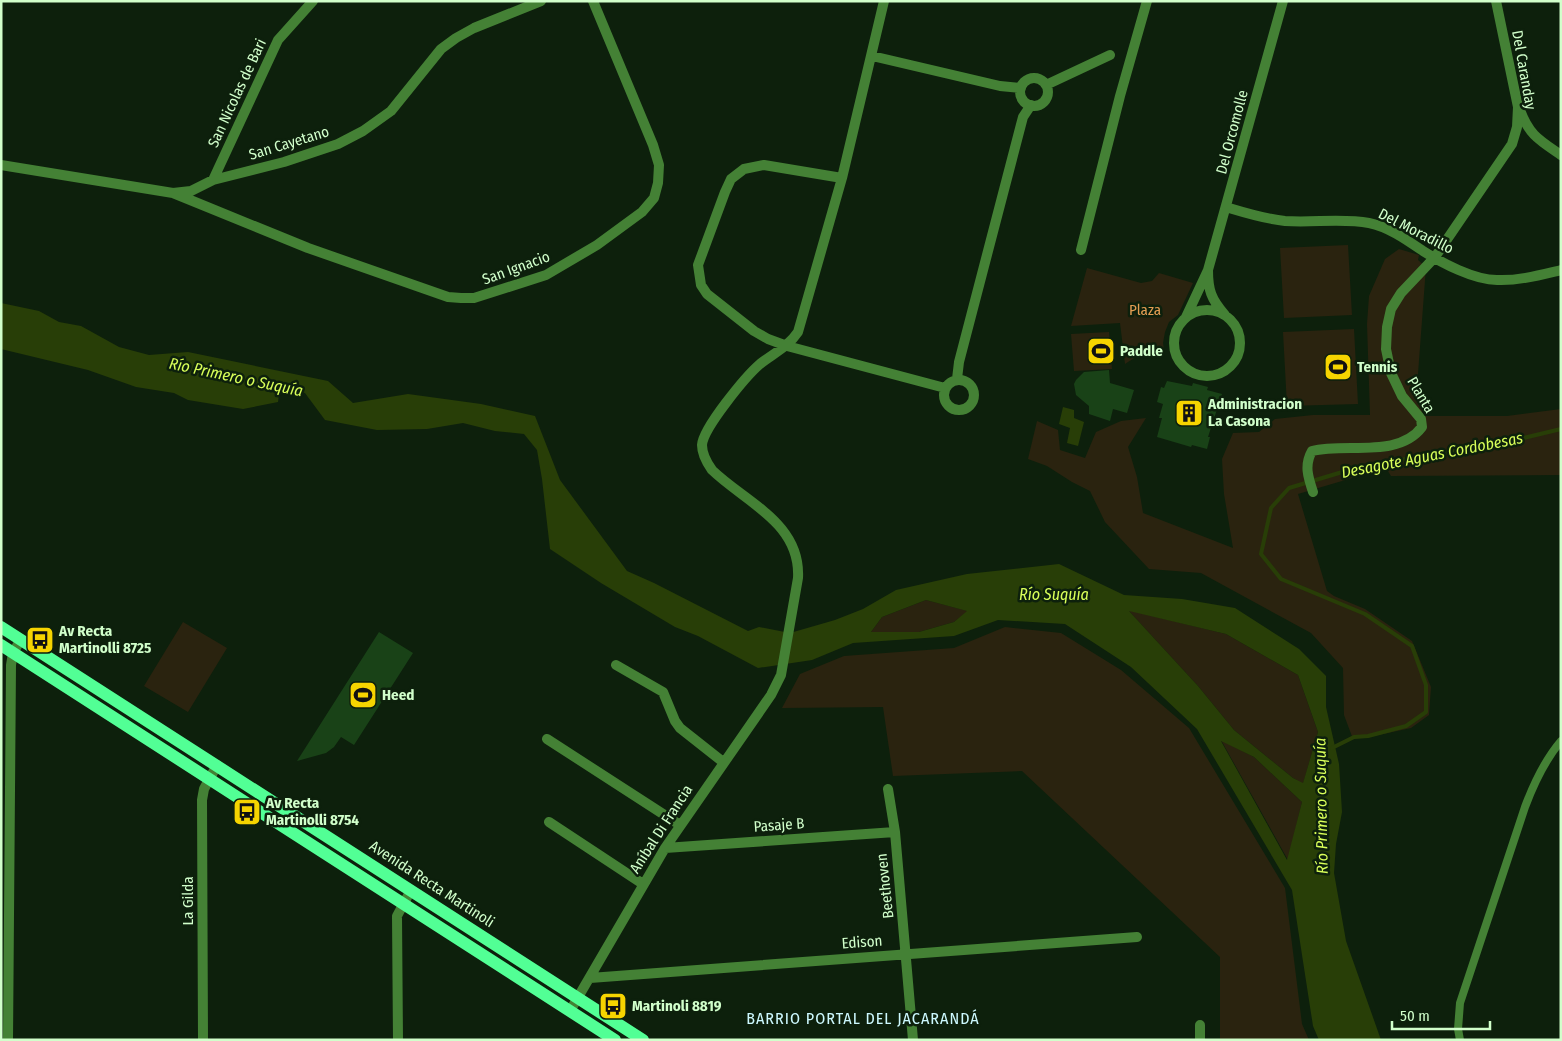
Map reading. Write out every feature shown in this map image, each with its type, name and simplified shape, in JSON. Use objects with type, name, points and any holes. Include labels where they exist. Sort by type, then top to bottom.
[{"type":"main road","name":"Avenida Recta Martinoli","points":[[1,627],[643,1040]]},
{"type":"main road","name":"Avenida Recta Martinoli","points":[[1,646],[615,1040]]},
{"type":"street","name":"San Nicolas de Bari","points":[[213,180],[278,40],[313,1]]},
{"type":"street","name":"San Cayetano","points":[[1,165],[173,193],[191,191],[213,180],[284,162],[338,144],[363,131],[391,111],[441,49],[456,38],[541,1]]},
{"type":"street","name":"San Ignacio","points":[[173,193],[308,248],[448,296],[474,298],[546,275],[597,245],[642,212],[654,198],[658,183],[658,165],[653,145],[593,1]]},
{"type":"street","points":[[787,346],[798,332],[842,178],[884,1]]},
{"type":"street","points":[[1081,250],[1120,96],[1147,1]]},
{"type":"street","name":"Del Orcomolle","points":[[1208,270],[1283,1]]},
{"type":"street","name":"Del Caranday","points":[[1435,257],[1512,144],[1517,127],[1518,107],[1496,1]]},
{"type":"street","points":[[1046,85],[1110,55]]},
{"type":"street","points":[[872,56],[1000,86],[1021,88]]},
{"type":"street","points":[[1040,79],[1046,85],[1048,94],[1040,105],[1031,105],[1023,101],[1020,92],[1026,80],[1040,79]]},
{"type":"street","points":[[957,379],[958,362],[1023,117],[1031,105]]},
{"type":"street","points":[[1518,107],[1526,125],[1536,138],[1561,155]]},
{"type":"street","points":[[1512,144],[1527,136],[1536,138]]},
{"type":"street","points":[[842,178],[764,165],[744,169],[731,179],[724,192],[698,265],[702,285],[707,294],[754,331],[768,339],[787,346],[945,388]]},
{"type":"street","name":"Del Moradillo","points":[[1226,207],[1270,219],[1287,221],[1355,221],[1370,224],[1396,234],[1435,257],[1473,275],[1496,280],[1561,270]]},
{"type":"street","name":"Planta","points":[[1312,491],[1307,473],[1307,461],[1312,451],[1329,448],[1355,449],[1380,447],[1399,442],[1417,433],[1422,426],[1421,419],[1402,396],[1390,373],[1386,349],[1387,327],[1392,310],[1401,293],[1435,257]]},
{"type":"street","points":[[1208,270],[1208,286],[1211,296],[1235,326],[1239,336],[1240,347],[1237,357],[1226,369],[1211,375],[1200,375],[1190,372],[1182,365],[1176,356],[1173,345],[1174,335],[1186,317],[1208,270]]},
{"type":"street","points":[[1186,317],[1196,311],[1207,310],[1218,312],[1228,317]]},
{"type":"street","name":"Aníbal Di Francia","points":[[570,1011],[665,848],[771,695],[779,679],[798,578],[799,565],[795,551],[784,530],[774,520],[712,470],[705,459],[702,446],[705,434],[725,404],[759,365],[787,346]]},
{"type":"street","points":[[957,379],[967,381],[974,389],[974,399],[968,407],[958,410],[949,406],[944,398],[945,388],[957,379]]},
{"type":"street","points":[[8,1040],[5,903],[11,665],[13,653],[21,639]]},
{"type":"street","points":[[616,665],[663,692],[675,721],[680,728],[723,762]]},
{"type":"street","points":[[547,739],[680,825]]},
{"type":"street","name":"La Gilda","points":[[203,1040],[202,800],[204,789],[217,765]]},
{"type":"street","name":"Beethoven","points":[[888,789],[894,832],[913,1040]]},
{"type":"street","points":[[549,822],[643,884]]},
{"type":"street","name":"Pasaje B","points":[[665,848],[894,832]]},
{"type":"street","points":[[398,1040],[397,916],[411,890]]},
{"type":"street","name":"Edison","points":[[590,978],[1137,937]]},
{"type":"street","points":[[1200,1025],[1200,1040]]},
{"type":"lane","points":[[1460,1040],[1458,1028],[1460,1003],[1525,807],[1536,778],[1552,751],[1561,741]]},
{"type":"green space","points":[[1348,245],[1352,315],[1284,318],[1280,248]]},
{"type":"green space","points":[[1399,249],[1419,255],[1418,260],[1426,267],[1417,387],[1423,416],[1507,416],[1561,409],[1561,475],[1391,476],[1386,468],[1298,494],[1327,591],[1334,596],[1365,609],[1412,641],[1431,687],[1429,715],[1411,728],[1353,739],[1344,715],[1343,668],[1311,633],[1201,573],[1149,569],[1105,522],[1090,491],[1047,466],[1028,459],[1037,421],[1058,430],[1060,450],[1085,458],[1096,432],[1121,421],[1146,418],[1128,447],[1137,477],[1143,513],[1233,548],[1224,494],[1222,459],[1233,433],[1259,432],[1275,419],[1313,415],[1370,415],[1367,324],[1369,296],[1385,259]]},
{"type":"green space","name":"Plaza","points":[[1087,268],[1141,283],[1152,281],[1159,273],[1193,283],[1178,315],[1169,322],[1163,343],[1164,350],[1143,354],[1125,364],[1120,323],[1071,326]]},
{"type":"green space","points":[[1354,329],[1358,404],[1287,406],[1283,332]]},
{"type":"green space","points":[[1109,332],[1112,369],[1074,371],[1071,334]]},
{"type":"green space","points":[[926,600],[968,611],[954,622],[919,632],[871,632],[882,617]]},
{"type":"green space","points":[[1128,610],[1226,634],[1298,675],[1318,732],[1303,784],[1234,730],[1198,686]]},
{"type":"green space","points":[[183,622],[227,648],[188,712],[144,686]]},
{"type":"green space","points":[[1005,627],[1061,633],[1121,670],[1189,728],[1285,888],[1302,1024],[1309,1040],[1220,1040],[1220,957],[1022,771],[893,776],[883,707],[782,708],[800,674],[844,656],[954,648]]},
{"type":"green space","points":[[1221,740],[1254,757],[1302,802],[1288,860]]},
{"type":"water","name":"Río Suquía","points":[[1,303],[39,311],[59,322],[81,326],[119,347],[149,355],[188,352],[328,381],[353,403],[408,394],[481,404],[535,416],[560,480],[627,571],[748,631],[759,627],[790,633],[835,620],[863,609],[896,590],[967,574],[1059,564],[1124,595],[1182,599],[1235,608],[1299,649],[1326,676],[1326,707],[1339,764],[1342,812],[1336,844],[1334,873],[1346,941],[1381,1040],[1319,1040],[1313,1026],[1292,890],[1197,729],[1131,667],[1065,624],[998,620],[954,636],[853,643],[812,660],[758,668],[698,636],[675,627],[601,583],[550,549],[537,450],[524,434],[495,431],[463,423],[427,429],[377,430],[325,420],[305,393],[280,387],[278,402],[243,409],[188,400],[174,393],[136,387],[88,370],[1,349]],"holes":[[[926,600],[967,611],[954,622],[919,632],[871,632],[882,617]],[[1129,611],[1226,634],[1298,675],[1318,732],[1303,783],[1293,778],[1234,730],[1198,686]],[[1221,741],[1254,757],[1302,802],[1287,860]]]},
{"type":"water","points":[[1063,407],[1074,410],[1074,418],[1084,422],[1078,446],[1067,443],[1070,428],[1059,424]]},
{"type":"building","points":[[1109,370],[1110,383],[1134,390],[1127,413],[1113,409],[1110,421],[1089,414],[1089,406],[1076,395],[1074,384],[1084,372]]},
{"type":"building","name":"Administracion La Casona","points":[[1167,381],[1192,386],[1193,383],[1208,387],[1207,390],[1222,394],[1208,437],[1210,437],[1207,449],[1192,445],[1191,447],[1157,437],[1162,418],[1159,418],[1163,404],[1157,402],[1161,387],[1164,388]]},
{"type":"building","name":"Heed","points":[[379,632],[413,653],[354,745],[341,737],[334,747],[326,753],[297,761]]},
{"type":"waterway","name":"Desagote Aguas Cordobesas","points":[[1332,748],[1354,737],[1368,736],[1406,726],[1426,712],[1426,685],[1412,646],[1365,614],[1281,579],[1261,554],[1271,508],[1289,488],[1359,467],[1507,442],[1561,429]]},
{"type":"place","name":"Paddle","points":[[1101,351]]},
{"type":"place","name":"Tennis","points":[[1338,367]]},
{"type":"place","name":"Administracion La Casona","points":[[1189,413]]},
{"type":"place","name":"Av Recta Martinolli 8725","points":[[40,640]]},
{"type":"place","name":"Heed","points":[[363,695]]},
{"type":"place","name":"Av Recta Martinolli 8754","points":[[247,812]]},
{"type":"place","name":"Martinoli 8819","points":[[613,1006]]},
{"type":"district","name":"BARRIO PORTAL DEL JACARANDÁ","points":[[863,1018]]},
{"type":"water label","name":"Río Primero o Suquía","points":[[236,377]]},
{"type":"water label","name":"Río Primero o Suquía","points":[[1321,806]]}]
